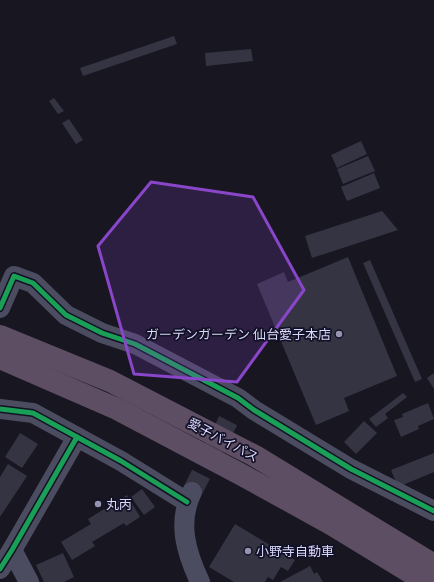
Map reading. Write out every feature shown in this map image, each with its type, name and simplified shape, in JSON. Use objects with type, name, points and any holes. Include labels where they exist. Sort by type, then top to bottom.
[{"type":"highway","name":"愛子バイパス","points":[[0,336],[110,381],[255,456],[434,565]]},
{"type":"highway","name":"愛子バイパス","points":[[0,358],[124,412],[242,474],[426,582]]},
{"type":"street","points":[[0,308],[7,274],[33,284],[66,315],[102,333],[135,344],[235,405],[254,410],[351,469],[434,511]]},
{"type":"street","points":[[0,409],[33,413],[190,497],[183,530],[192,565],[200,582]]},
{"type":"street","points":[[0,569],[77,437]]},
{"type":"street","points":[[12,550],[29,582]]},
{"type":"highlighted area","points":[[151,182],[253,197],[304,290],[237,382],[134,374],[98,246]]},
{"type":"building","points":[[174,36],[177,44],[83,76],[80,68]]},
{"type":"building","points":[[251,49],[253,61],[206,66],[205,53]]},
{"type":"building","points":[[54,98],[64,111],[58,114],[49,101]]},
{"type":"building","points":[[69,119],[83,140],[76,144],[62,123]]},
{"type":"building","points":[[361,141],[367,154],[337,168],[331,155]]},
{"type":"building","points":[[368,156],[375,171],[343,184],[337,169]]},
{"type":"building","points":[[374,173],[380,188],[347,201],[341,187]]},
{"type":"building","points":[[382,211],[398,230],[312,258],[305,236]]},
{"type":"building","points":[[348,257],[397,376],[344,398],[349,411],[316,425],[257,284],[284,272],[288,282]]},
{"type":"building","points":[[370,260],[422,379],[415,382],[363,263]]},
{"type":"building","points":[[434,373],[434,389],[427,378]]},
{"type":"building","points":[[403,393],[407,397],[385,414],[388,418],[376,427],[369,419]]},
{"type":"building","points":[[428,403],[434,419],[418,426],[419,429],[401,437],[394,420],[403,417],[402,414]]},
{"type":"building","points":[[364,421],[377,433],[356,454],[344,442]]},
{"type":"building","points":[[20,433],[38,444],[22,468],[5,457]]},
{"type":"building","points":[[434,453],[434,472],[398,487],[391,470]]},
{"type":"building","points":[[8,464],[27,476],[0,517],[0,477]]},
{"type":"building","points":[[142,489],[155,507],[144,515],[131,497]]},
{"type":"building","points":[[127,495],[140,517],[126,526],[124,523],[92,542],[95,546],[72,560],[61,542],[91,524],[88,519]]},
{"type":"building","points":[[235,524],[295,560],[288,571],[281,567],[273,580],[268,577],[265,582],[234,582],[209,567]]},
{"type":"building","points":[[63,553],[74,577],[64,582],[44,582],[36,565]]},
{"type":"building","points":[[310,566],[314,574],[317,572],[323,582],[280,582]]},
{"type":"tunnel","points":[[192,492],[232,413]]},
{"type":"cycle path","points":[[0,308],[14,276],[33,283],[66,315],[102,333],[135,344],[238,398],[254,410],[351,469],[434,511]]},
{"type":"cycle path","points":[[0,409],[33,413],[121,461],[187,502]]},
{"type":"cycle path","points":[[0,569],[77,437]]},
{"type":"place","name":"ガーデンガーデン 仙台愛子本店","points":[[339,334]]},
{"type":"place","name":"丸丙","points":[[98,504]]},
{"type":"place","name":"小野寺自動車","points":[[248,551]]}]
